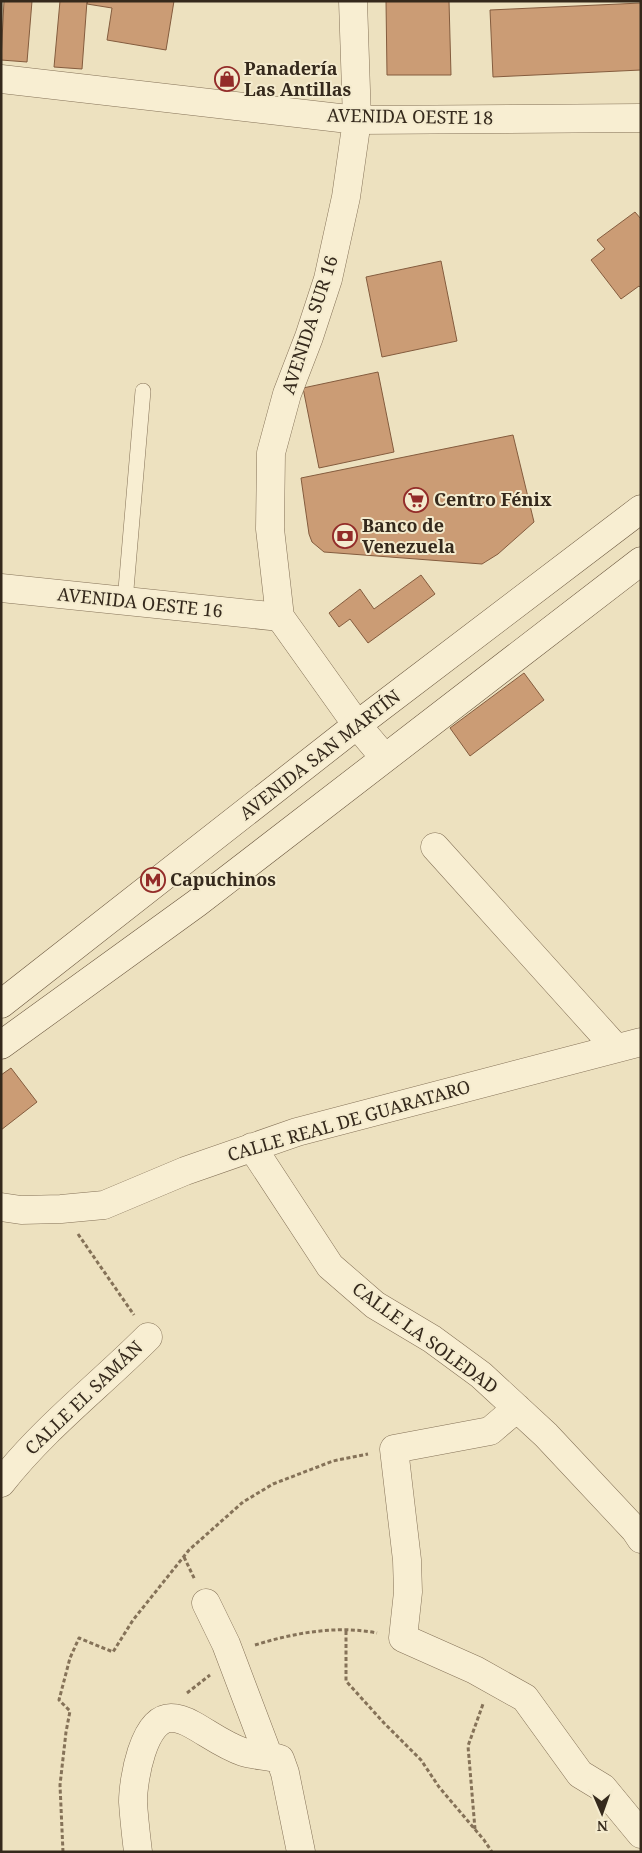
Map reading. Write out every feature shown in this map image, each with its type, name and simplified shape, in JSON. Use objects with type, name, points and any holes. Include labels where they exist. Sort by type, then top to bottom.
[{"type":"street","name":"AVENIDA SUR 16","points":[[280,618],[270,529],[271,453],[287,394],[309,337],[328,279],[346,197],[356,120],[353,1]]},
{"type":"street","name":"AVENIDA OESTE 18","points":[[1,79],[356,120],[641,118]]},
{"type":"street","name":"AVENIDA SAN MARTÍN","points":[[1,1004],[357,725],[641,509]]},
{"type":"street","points":[[1,1045],[197,902],[641,561]]},
{"type":"street","name":"AVENIDA OESTE 16","points":[[1,588],[280,618]]},
{"type":"street","points":[[280,618],[357,725],[384,757]]},
{"type":"street","points":[[435,847],[628,1045]]},
{"type":"street","name":"CALLE REAL DE GUARATARO","points":[[1,1207],[21,1210],[104,1205],[185,1170],[297,1132],[628,1045]]},
{"type":"street","name":"CALLE LA SOLEDAD","points":[[252,1147],[330,1266],[375,1305],[432,1339],[481,1375],[546,1435],[640,1536]]},
{"type":"street","name":"CALLE EL SAMÁN","points":[[1,1483],[45,1432],[120,1366],[148,1337]]},
{"type":"street","points":[[517,1408],[490,1431],[394,1449],[407,1560],[408,1592],[403,1638],[475,1670],[525,1698],[580,1774],[603,1788],[641,1834]]},
{"type":"street","points":[[206,1603],[229,1654],[268,1755]]},
{"type":"street","points":[[138,1852],[133,1800],[140,1758],[147,1738],[159,1722],[170,1718],[184,1720],[242,1752],[259,1756],[268,1755],[280,1759],[285,1773],[301,1852]]},
{"type":"lane","points":[[125,601],[143,391]]},
{"type":"path","points":[[61,1209],[148,1337]]},
{"type":"path","points":[[63,1852],[60,1785],[70,1711],[59,1700],[70,1658],[79,1638],[113,1652],[133,1620],[190,1550],[244,1502],[273,1484],[333,1461],[394,1449]]},
{"type":"path","points":[[159,1722],[191,1689],[215,1670],[229,1654],[283,1636],[322,1630],[369,1631],[403,1638]]},
{"type":"path","points":[[346,1631],[346,1681],[421,1760],[439,1787],[492,1852]]},
{"type":"path","points":[[475,1829],[468,1746],[492,1680]]},
{"type":"building","points":[[4,1],[32,1],[27,62],[1,60]]},
{"type":"building","points":[[60,1],[87,1],[82,69],[54,67]]},
{"type":"building","points":[[88,1],[174,1],[166,50],[107,40],[112,8],[87,4]]},
{"type":"building","points":[[386,1],[449,1],[451,75],[387,75]]},
{"type":"building","points":[[641,3],[641,70],[493,77],[490,10]]},
{"type":"building","points":[[635,212],[641,219],[641,288],[639,286],[621,299],[591,260],[605,249],[597,240]]},
{"type":"building","points":[[441,261],[457,341],[382,357],[366,277]]},
{"type":"building","points":[[378,372],[394,452],[319,468],[303,388]]},
{"type":"building","name":"Centro Fénix","points":[[513,435],[534,522],[498,554],[482,564],[324,552],[312,542],[309,534],[301,478]]},
{"type":"building","points":[[421,575],[435,594],[368,643],[350,619],[339,627],[329,613],[360,589],[374,609]]},
{"type":"building","points":[[524,673],[544,700],[470,756],[450,728]]},
{"type":"building","points":[[11,1068],[37,1102],[1,1130],[1,1075]]},
{"type":"place","name":"Panadería Las Antillas","points":[[227,79]]},
{"type":"place","name":"Centro Fénix","points":[[416,500]]},
{"type":"place","name":"Banco de Venezuela","points":[[345,536]]},
{"type":"place","name":"Capuchinos","points":[[153,880]]}]
